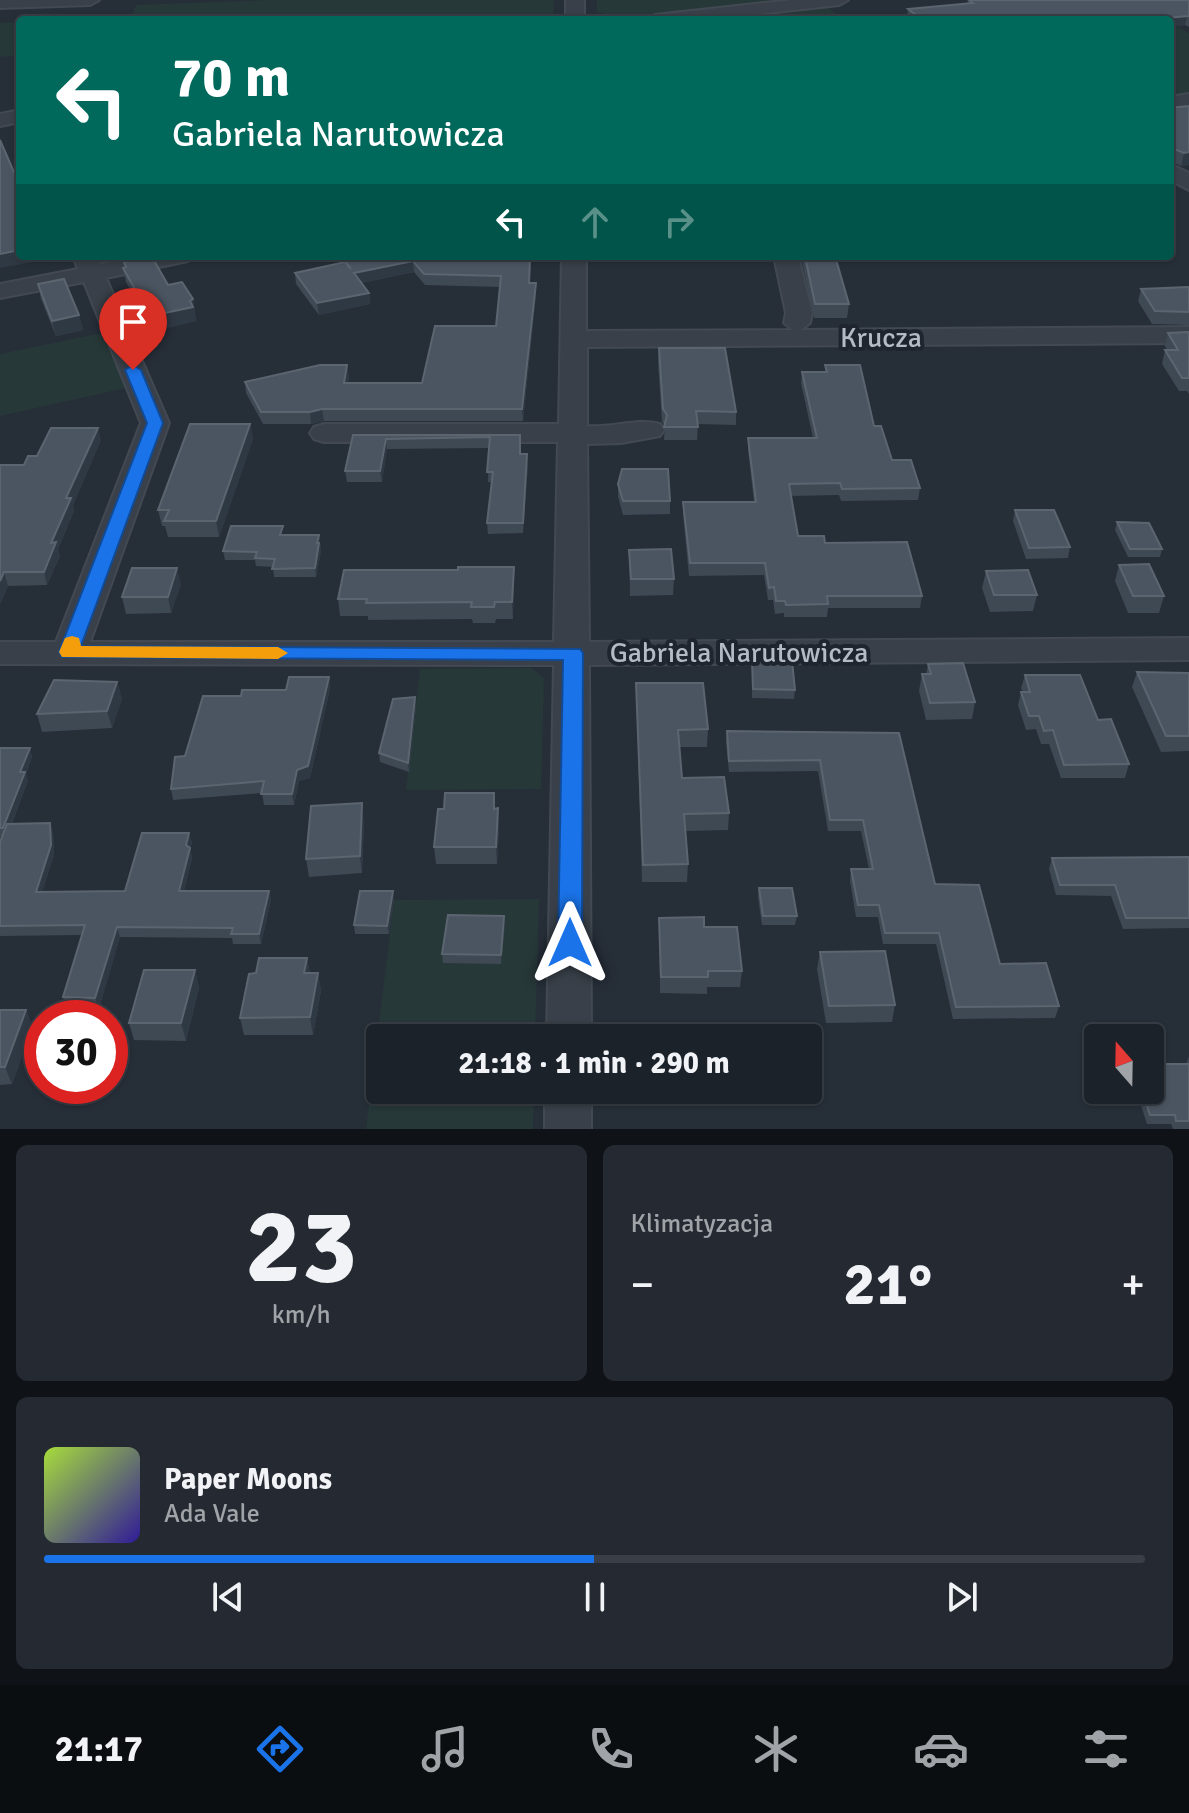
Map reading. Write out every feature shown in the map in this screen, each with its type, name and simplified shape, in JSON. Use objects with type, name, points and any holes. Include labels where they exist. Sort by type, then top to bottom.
[{"type":"street","points":[[0,3],[90,0]]},
{"type":"street","points":[[692,16],[839,0]]},
{"type":"street","points":[[0,291],[89,265],[140,260]]},
{"type":"street","points":[[569,1024],[574,260]]},
{"type":"street","points":[[787,260],[799,313],[797,323]]},
{"type":"street","points":[[69,652],[155,423],[89,265]]},
{"type":"street","name":"Krucza","points":[[573,339],[1189,335]]},
{"type":"street","points":[[324,433],[573,433],[592,437],[623,436],[650,430]]},
{"type":"street","name":"Gabriela Narutowicza","points":[[0,653],[1189,649]]},
{"type":"street","points":[[568,1104],[568,1129]]},
{"type":"shaded area","points":[[268,0],[554,0],[553,16],[132,16],[136,5]]},
{"type":"shaded area","points":[[597,0],[802,0],[652,16],[612,16],[597,12]]},
{"type":"shaded area","points":[[826,6],[838,16],[732,16]]},
{"type":"shaded area","points":[[16,22],[16,55],[0,57],[0,23]]},
{"type":"shaded area","points":[[1174,26],[1189,33],[1189,93],[1174,95]]},
{"type":"shaded area","points":[[102,333],[126,388],[0,416],[0,354]]},
{"type":"shaded area","points":[[531,668],[544,678],[541,789],[406,790],[420,669]]},
{"type":"shaded area","points":[[539,899],[535,1024],[379,1024],[394,900]]},
{"type":"shaded area","points":[[369,1104],[534,1104],[533,1129],[366,1129]]},
{"type":"building","points":[[969,0],[1189,0],[1189,16],[918,16],[908,9],[973,3]]},
{"type":"building","points":[[1189,106],[1189,152],[1174,149],[1174,108]]},
{"type":"building","points":[[0,140],[16,177],[16,251],[0,254]]},
{"type":"building","points":[[154,260],[168,285],[182,282],[193,299],[190,301],[193,307],[150,316],[123,268],[126,267],[124,262]]},
{"type":"building","points":[[345,260],[530,260],[529,283],[536,283],[522,409],[261,412],[245,382],[320,365],[347,365],[344,383],[422,383],[435,326],[496,326],[501,276],[424,274],[413,261],[354,273],[369,293],[317,303],[295,273],[345,262],[351,269]]},
{"type":"building","points":[[806,260],[836,260],[849,304],[815,304]]},
{"type":"building","points":[[64,279],[79,315],[52,321],[38,284]]},
{"type":"building","points":[[1189,287],[1189,312],[1155,311],[1141,289]]},
{"type":"building","points":[[1189,332],[1189,378],[1182,378],[1165,350],[1178,350],[1168,333]]},
{"type":"building","points":[[659,348],[725,348],[736,412],[696,411],[698,427],[664,427],[667,415],[663,409]]},
{"type":"building","points":[[825,365],[860,365],[874,426],[881,426],[892,460],[911,460],[920,488],[842,489],[840,483],[789,484],[798,536],[824,536],[825,543],[907,542],[922,596],[827,596],[828,604],[786,605],[785,601],[776,601],[774,587],[769,588],[765,563],[690,563],[683,502],[756,502],[748,438],[817,438],[802,372],[827,372]]},
{"type":"building","points":[[190,424],[250,424],[216,521],[164,521],[169,510],[158,510]]},
{"type":"building","points":[[51,428],[98,428],[66,498],[71,498],[51,543],[56,542],[44,572],[4,572],[0,581],[0,465],[24,465],[28,456],[37,456]]},
{"type":"building","points":[[353,435],[520,435],[520,454],[527,454],[523,523],[487,523],[493,472],[487,472],[490,437],[386,439],[380,471],[345,471]]},
{"type":"building","points":[[622,469],[668,469],[670,501],[623,501],[618,484]]},
{"type":"building","points":[[1015,510],[1054,510],[1070,547],[1029,548]]},
{"type":"building","points":[[1117,522],[1149,523],[1162,549],[1130,549]]},
{"type":"building","points":[[231,526],[283,526],[280,535],[319,535],[315,568],[272,569],[275,559],[255,558],[257,552],[223,551]]},
{"type":"building","points":[[671,549],[674,579],[631,579],[629,550]]},
{"type":"building","points":[[1149,564],[1164,596],[1133,596],[1119,565]]},
{"type":"building","points":[[458,567],[514,567],[512,602],[495,602],[494,607],[471,607],[472,602],[366,603],[367,599],[338,599],[344,570],[458,570]]},
{"type":"building","points":[[132,568],[177,568],[168,597],[122,597]]},
{"type":"building","points":[[1028,570],[1037,595],[994,595],[986,571]]},
{"type":"building","points":[[752,660],[792,661],[795,690],[753,689]]},
{"type":"building","points":[[963,663],[975,702],[930,703],[922,674],[931,674],[928,664]]},
{"type":"building","points":[[1137,672],[1189,673],[1189,736],[1166,736]]},
{"type":"building","points":[[1025,675],[1080,675],[1098,720],[1111,719],[1129,764],[1064,765],[1053,730],[1044,731],[1039,716],[1029,716],[1021,692],[1030,692]]},
{"type":"building","points":[[289,677],[329,677],[308,766],[297,770],[292,794],[261,794],[264,781],[171,789],[175,757],[185,756],[203,696],[241,696],[242,690],[286,690]]},
{"type":"building","points":[[54,680],[117,682],[107,711],[37,714]]},
{"type":"building","points":[[636,683],[703,683],[708,729],[678,730],[682,778],[724,777],[729,813],[684,814],[688,864],[643,865]]},
{"type":"building","points":[[415,697],[408,763],[379,753],[393,699]]},
{"type":"building","points":[[727,731],[899,733],[935,884],[979,885],[1000,964],[1046,963],[1059,1006],[956,1007],[939,933],[885,933],[879,905],[858,905],[851,869],[873,869],[863,820],[830,820],[820,760],[729,761]]},
{"type":"building","points":[[0,748],[30,748],[20,772],[25,772],[3,828],[0,828]]},
{"type":"building","points":[[445,793],[494,793],[494,809],[498,808],[496,847],[434,847],[438,809],[444,809]]},
{"type":"building","points":[[362,803],[360,856],[306,859],[311,806]]},
{"type":"building","points":[[50,823],[51,845],[36,892],[125,891],[142,833],[189,833],[186,845],[190,848],[179,891],[269,891],[259,934],[231,934],[233,928],[117,927],[95,998],[63,997],[85,925],[0,926],[0,842],[7,824]]},
{"type":"building","points":[[1189,857],[1189,918],[1126,918],[1115,885],[1060,885],[1052,858]]},
{"type":"building","points":[[759,888],[792,888],[797,916],[763,916]]},
{"type":"building","points":[[360,891],[393,891],[387,926],[354,925]]},
{"type":"building","points":[[448,915],[504,916],[501,955],[442,954]]},
{"type":"building","points":[[704,917],[704,927],[737,927],[742,971],[708,971],[708,977],[661,977],[659,918]]},
{"type":"building","points":[[885,951],[895,1005],[829,1006],[820,952]]},
{"type":"building","points":[[259,958],[307,958],[304,973],[318,973],[310,1017],[240,1018],[249,974],[256,973]]},
{"type":"building","points":[[144,970],[195,970],[181,1023],[129,1023]]},
{"type":"building","points":[[0,1010],[24,1010],[5,1067],[0,1067]]},
{"type":"building","points":[[1164,1064],[1189,1064],[1189,1121],[1176,1121],[1175,1115],[1150,1115],[1146,1104],[1164,1104]]},
{"type":"slow traffic","points":[[72,643],[69,652],[278,653]]},
{"type":"route","points":[[133,370],[155,423],[69,652],[573,653],[570,943]]}]
